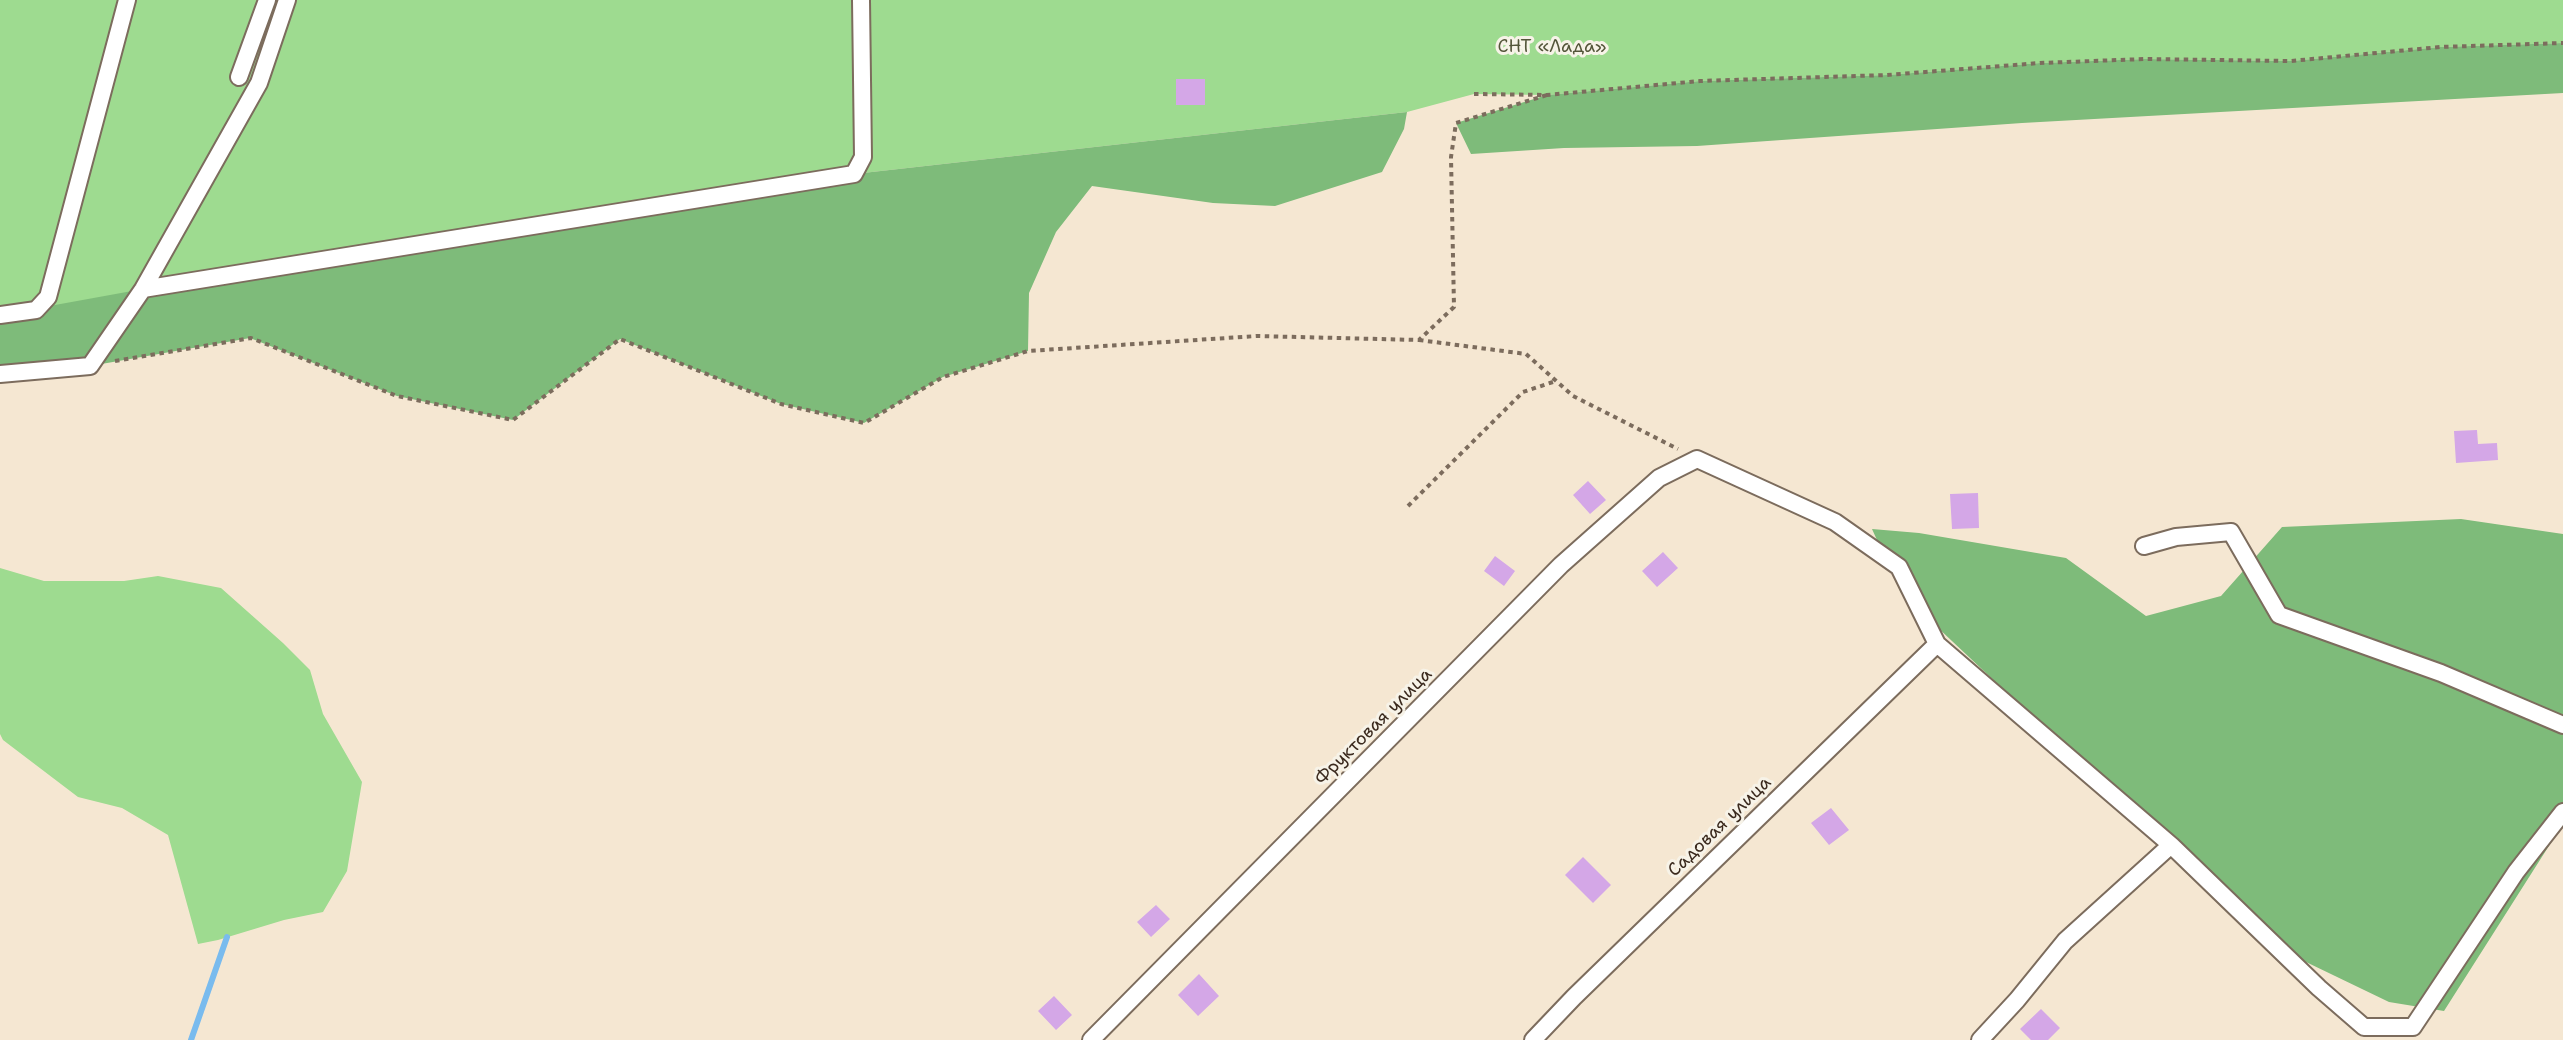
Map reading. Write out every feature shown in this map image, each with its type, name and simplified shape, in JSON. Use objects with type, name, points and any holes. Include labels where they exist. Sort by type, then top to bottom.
[{"type":"street","points":[[0,315],[36,310],[48,297],[127,0]]},
{"type":"street","points":[[239,77],[267,0]]},
{"type":"street","points":[[0,374],[90,366],[143,289],[259,83],[287,0]]},
{"type":"street","points":[[143,289],[854,174],[863,157],[861,0]]},
{"type":"street","points":[[1697,459],[1835,522],[1899,567],[1936,644],[2171,845],[2319,988],[2364,1027],[2413,1026]]},
{"type":"street","name":"Фруктовая улица","points":[[1091,1040],[1561,565],[1659,478],[1697,459]]},
{"type":"street","points":[[2144,546],[2176,537],[2231,532],[2279,615],[2441,673],[2563,725]]},
{"type":"street","name":"Садовая улица","points":[[1533,1040],[1591,980],[1936,644]]},
{"type":"street","points":[[2388,1040],[2413,1026],[2516,872],[2563,812]]},
{"type":"street","points":[[1980,1040],[2017,1000],[2065,941],[2171,845]]},
{"type":"path","points":[[1474,94],[1546,95],[1700,81],[1887,75],[2040,63],[2145,59],[2291,61],[2440,47],[2563,43]]},
{"type":"path","points":[[1419,340],[1454,307],[1451,157],[1456,123],[1546,95]]},
{"type":"path","points":[[90,366],[250,338],[397,396],[513,420],[620,339],[781,405],[864,423],[943,377],[1028,351],[1257,336],[1419,340],[1526,354],[1573,396],[1697,459]]},
{"type":"path","points":[[1408,506],[1523,392],[1556,381]]},
{"type":"green space","name":"СНТ «Лада»","points":[[0,0],[2563,0],[2563,43],[2440,47],[2291,61],[2145,59],[2040,63],[1887,75],[1700,81],[1547,95],[1474,94],[1407,112],[854,174],[0,315]]},
{"type":"green space","points":[[2563,43],[2563,93],[2022,123],[1697,146],[1564,148],[1471,154],[1456,123],[1547,95],[1700,81],[1887,75],[2040,63],[2145,59],[2291,61],[2440,47]]},
{"type":"green space","points":[[1407,112],[1404,129],[1382,172],[1275,206],[1213,203],[1092,186],[1056,232],[1029,293],[1028,351],[943,377],[864,423],[781,404],[620,339],[513,420],[397,396],[250,338],[90,366],[0,374],[0,315],[143,289],[854,174]]},
{"type":"green space","points":[[2461,519],[2563,534],[2563,817],[2552,841],[2444,1011],[2389,1002],[2279,949],[1901,593],[1872,529],[1919,533],[2066,558],[2146,616],[2221,596],[2282,527]]},
{"type":"green space","points":[[0,568],[44,581],[124,581],[158,576],[221,588],[310,670],[323,714],[362,782],[347,871],[323,912],[284,920],[198,944],[168,835],[122,808],[78,797],[3,740],[0,734]]},
{"type":"building","points":[[1176,79],[1205,79],[1205,105],[1176,105]]},
{"type":"building","points":[[2477,430],[2478,444],[2497,443],[2498,460],[2456,463],[2454,431]]},
{"type":"building","points":[[1588,481],[1606,500],[1590,514],[1573,495]]},
{"type":"building","points":[[1978,493],[1979,528],[1952,529],[1950,494]]},
{"type":"building","points":[[1663,552],[1678,568],[1657,587],[1642,571]]},
{"type":"building","points":[[1495,556],[1515,571],[1504,586],[1484,571]]},
{"type":"building","points":[[1831,808],[1849,830],[1829,845],[1811,823]]},
{"type":"building","points":[[1583,857],[1611,885],[1593,903],[1565,875]]},
{"type":"building","points":[[1156,905],[1170,919],[1151,937],[1137,922]]},
{"type":"building","points":[[1199,974],[1219,996],[1198,1016],[1178,995]]},
{"type":"building","points":[[1054,996],[1072,1015],[1056,1030],[1038,1011]]},
{"type":"building","points":[[2041,1009],[2060,1028],[2048,1040],[2031,1040],[2020,1029]]},
{"type":"waterway","points":[[191,1040],[227,937]]}]
